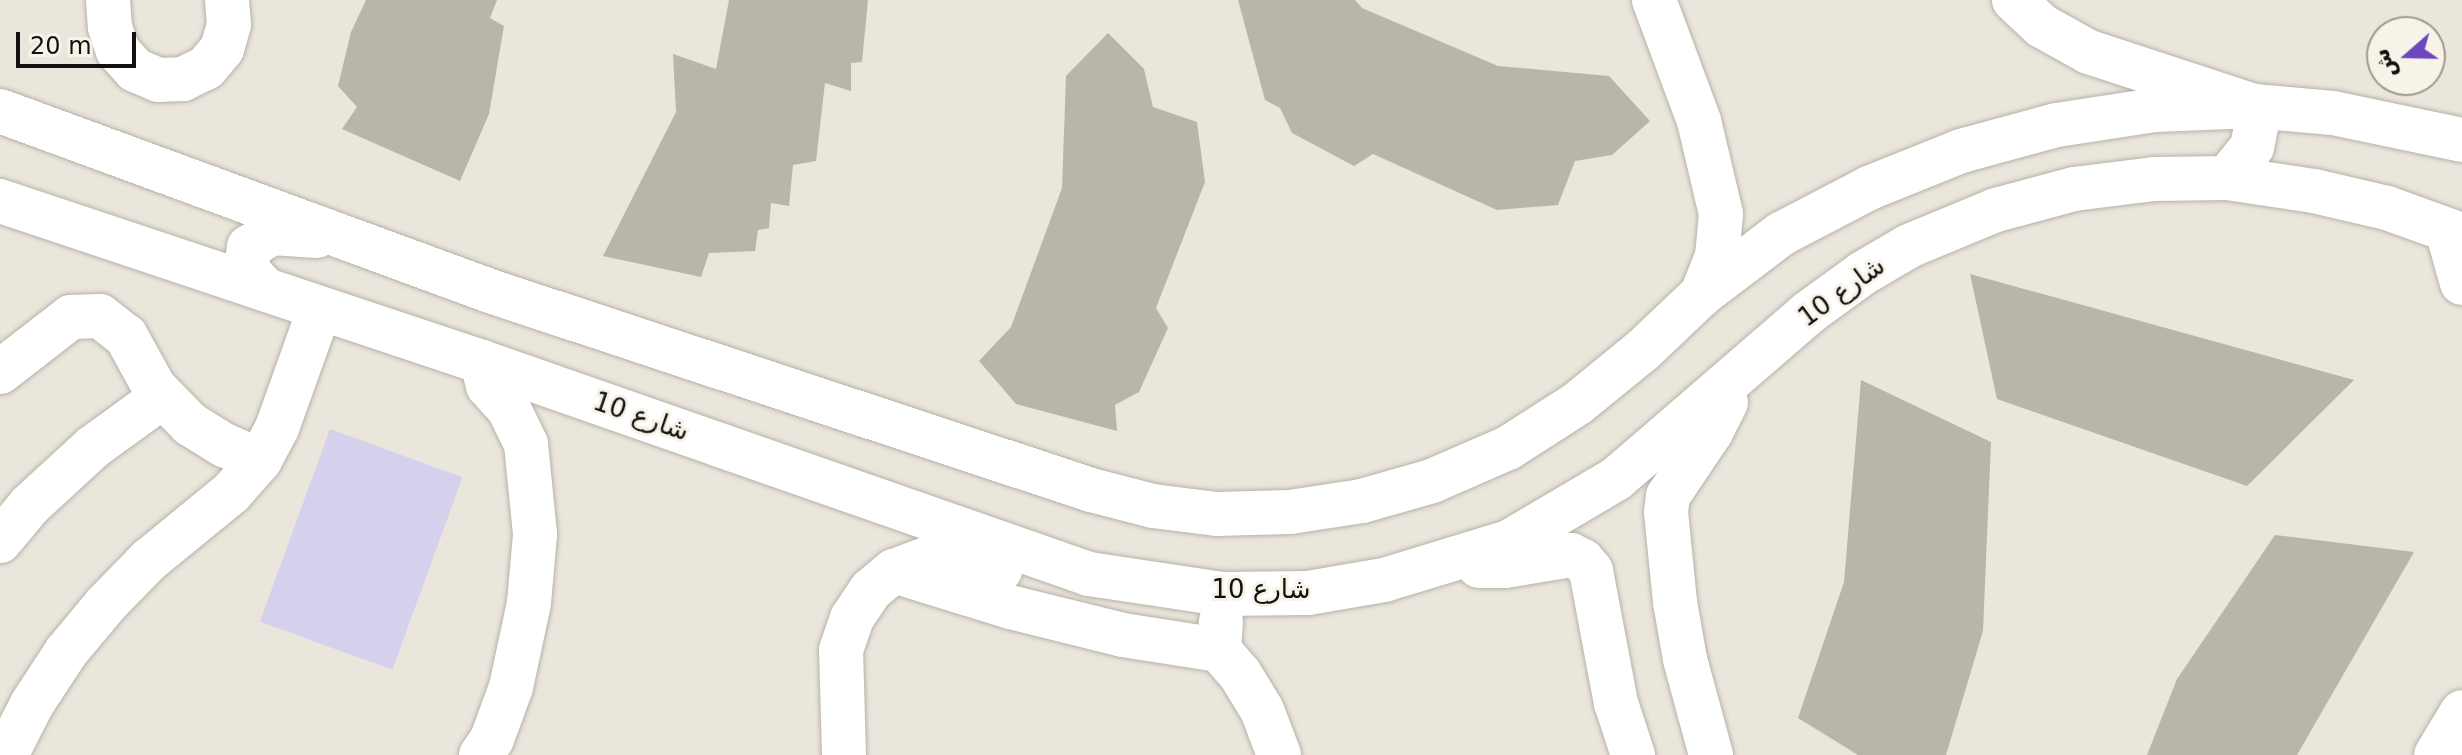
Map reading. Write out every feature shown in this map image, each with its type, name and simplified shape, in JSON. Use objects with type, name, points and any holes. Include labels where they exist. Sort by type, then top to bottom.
[{"type":"street","points":[[108,0],[110,27],[118,51],[135,70],[158,80],[183,79],[206,68],[222,49],[229,24],[227,0]]},
{"type":"street","points":[[1654,0],[1699,121],[1721,214],[1717,256],[1702,294]]},
{"type":"street","points":[[2014,0],[2042,26],[2089,52],[2254,106]]},
{"type":"street","points":[[2227,178],[2252,147],[2256,127],[2254,106]]},
{"type":"street","points":[[0,111],[490,291],[1091,490],[1153,506],[1216,514],[1290,512],[1362,501],[1432,481],[1508,448],[1578,403],[1643,350],[1702,294],[1781,234],[1869,188],[1961,151],[2057,125],[2155,110],[2254,106],[2333,113],[2462,140]]},
{"type":"street","name":"شارع 10","points":[[0,201],[482,362],[1089,574],[1223,594],[1308,593],[1384,580],[1509,542],[1616,479],[1731,383],[1808,313],[1909,246],[1996,210],[2074,189],[2154,179],[2227,178],[2358,201],[2454,233]]},
{"type":"street","points":[[266,290],[251,275],[247,261],[249,247],[259,238],[272,233],[291,233],[352,240]]},
{"type":"street","points":[[2454,233],[2462,283]]},
{"type":"street","points":[[6,755],[32,704],[66,652],[106,604],[149,560],[231,493],[260,460],[277,428],[320,308]]},
{"type":"street","points":[[0,372],[71,317],[100,316],[126,336],[162,397],[190,424],[224,445],[260,460]]},
{"type":"street","points":[[481,755],[492,739],[511,687],[529,603],[535,534],[526,444],[509,409],[488,386],[482,362]]},
{"type":"street","points":[[1711,755],[1685,659],[1675,602],[1666,512],[1668,496],[1716,423],[1731,383]]},
{"type":"street","points":[[0,541],[30,505],[93,447],[162,397]]},
{"type":"street","points":[[844,755],[841,650],[852,618],[871,590],[894,571],[937,555],[1047,583],[1070,581],[1089,574]]},
{"type":"street","points":[[1449,561],[1505,566],[1571,555],[1583,561],[1591,571],[1616,703],[1633,755]]},
{"type":"street","points":[[894,571],[1010,607],[1109,632],[1219,650],[1240,674],[1262,710],[1279,755]]},
{"type":"street","points":[[1219,650],[1223,594]]},
{"type":"street","points":[[2436,755],[2462,712]]},
{"type":"shaded area","points":[[330,429],[462,477],[392,670],[260,622]]},
{"type":"building","points":[[366,0],[497,0],[490,18],[504,26],[489,114],[460,181],[342,129],[357,107],[338,86],[351,32]]},
{"type":"building","points":[[729,0],[868,0],[862,62],[851,63],[851,91],[825,83],[816,161],[793,165],[789,206],[771,203],[769,228],[758,230],[755,251],[709,253],[701,277],[603,256],[676,112],[673,54],[716,69]]},
{"type":"building","points":[[1238,0],[1355,0],[1362,8],[1498,66],[1609,76],[1650,121],[1612,155],[1575,161],[1558,205],[1497,210],[1373,154],[1354,166],[1292,133],[1280,108],[1265,100]]},
{"type":"building","points":[[1108,33],[1144,69],[1153,107],[1197,122],[1205,182],[1156,308],[1168,328],[1139,392],[1115,405],[1117,431],[1016,404],[979,361],[1011,327],[1062,188],[1066,76]]},
{"type":"building","points":[[1970,274],[2354,380],[2247,486],[1997,399]]},
{"type":"building","points":[[1861,380],[1991,442],[1983,631],[1946,755],[1858,755],[1798,718],[1844,582]]},
{"type":"building","points":[[2275,535],[2414,552],[2297,755],[2147,755],[2177,679]]}]
